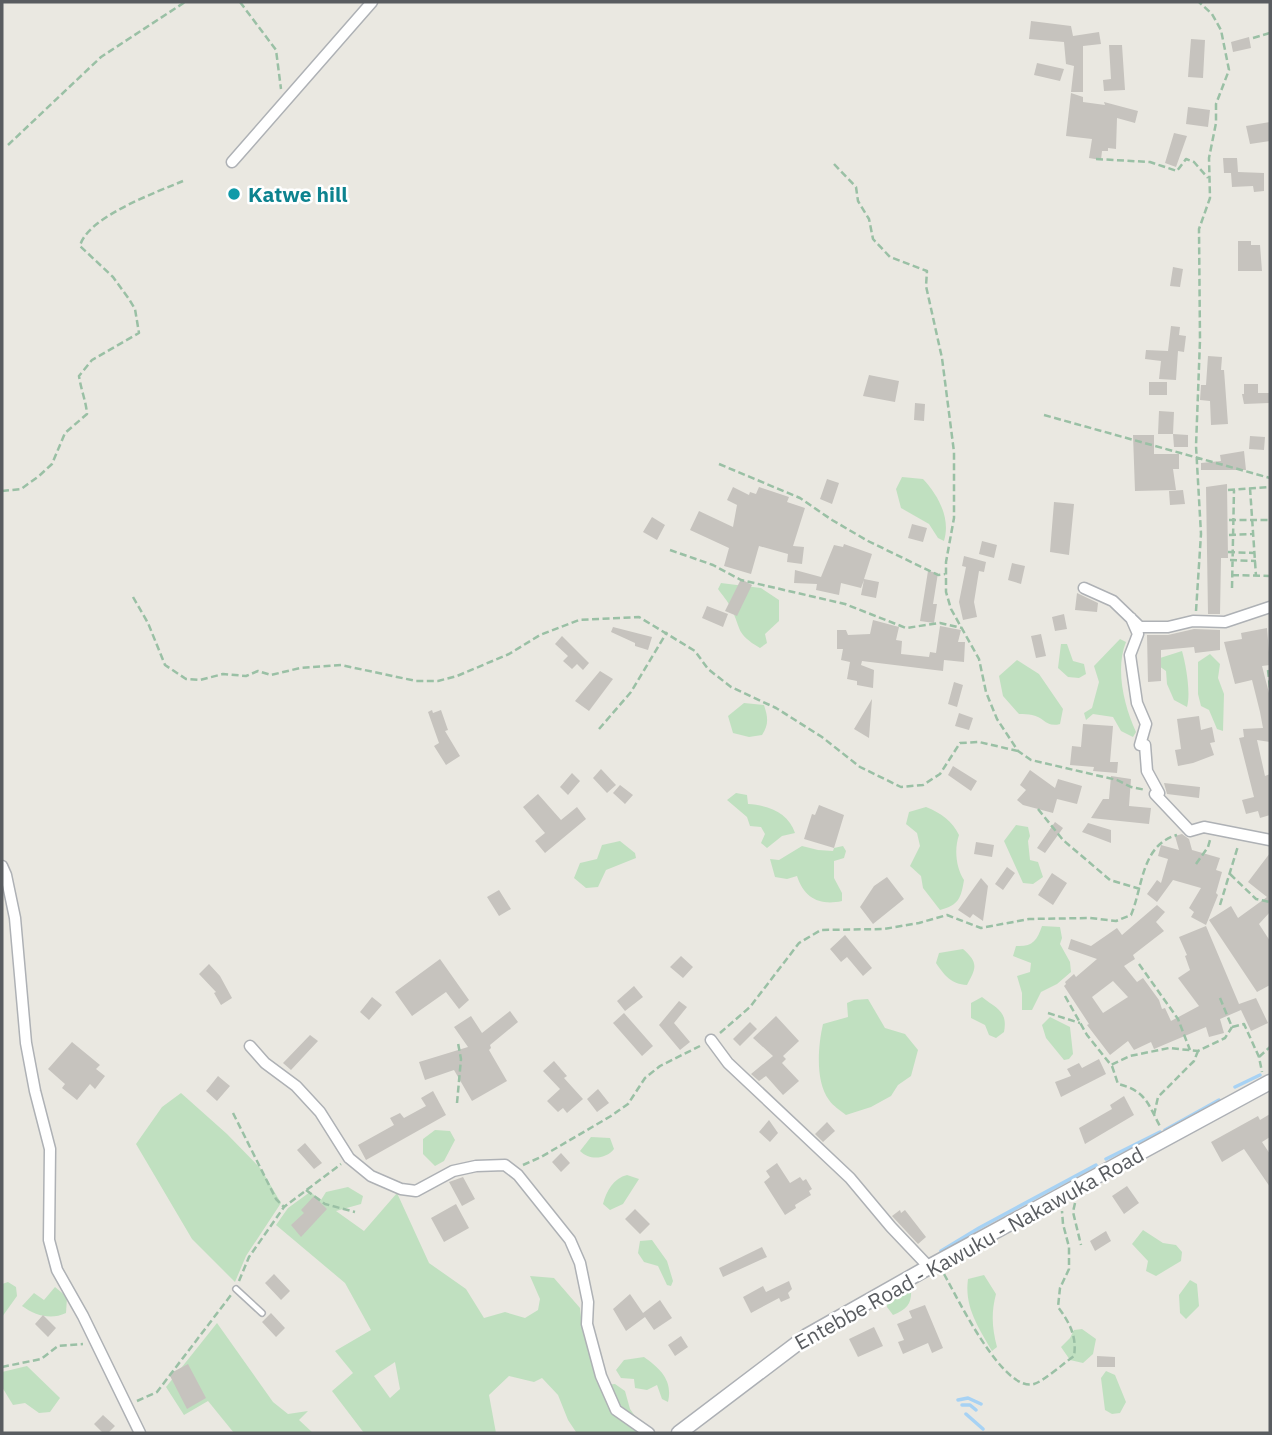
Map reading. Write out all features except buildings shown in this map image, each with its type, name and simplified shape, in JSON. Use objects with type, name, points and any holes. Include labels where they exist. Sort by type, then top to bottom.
[{"type":"main road","name":"Entebbe Road - Kawuku - Nakawuka Road","points":[[679,1433],[807,1336],[1166,1137],[1268,1084]]},
{"type":"street","points":[[232,162],[372,2]]},
{"type":"street","points":[[1084,587],[1113,601],[1140,627],[1225,622],[1270,607]]},
{"type":"street","points":[[1131,618],[1138,634],[1130,655],[1131,670],[1137,703],[1146,724],[1140,745],[1145,745],[1147,771],[1159,793],[1155,794],[1190,831],[1204,828],[1270,840]]},
{"type":"street","points":[[2,866],[15,918],[26,1044],[50,1149],[49,1240],[57,1270],[140,1433]]},
{"type":"street","points":[[711,1040],[728,1063],[850,1178],[891,1227],[933,1265]]},
{"type":"street","points":[[250,1046],[265,1063],[296,1086],[320,1112],[349,1158],[371,1176],[401,1189],[416,1191],[453,1171],[476,1166],[505,1165],[517,1174],[570,1240],[580,1263],[588,1302],[587,1324],[601,1376],[616,1410],[649,1433]]},
{"type":"lane","points":[[236,1289],[262,1313]]},
{"type":"path","points":[[8,145],[102,57],[185,2]]},
{"type":"path","points":[[240,2],[276,50],[282,103]]},
{"type":"path","points":[[1196,622],[1201,534],[1196,446],[1200,352],[1199,229],[1210,198],[1209,158],[1216,123],[1216,104],[1229,70],[1220,30],[1212,14],[1199,2]]},
{"type":"path","points":[[1253,38],[1270,33]]},
{"type":"path","points":[[1096,159],[1150,162],[1177,171],[1186,159],[1194,162],[1210,179]]},
{"type":"path","points":[[834,164],[856,187],[858,201],[869,219],[873,239],[890,257],[927,271],[926,286],[942,359],[954,452],[954,518],[945,574],[946,592],[951,609],[979,659],[986,692],[997,719],[1018,751]]},
{"type":"path","points":[[2,491],[21,489],[52,464],[65,433],[86,414],[86,401],[81,391],[79,376],[92,360],[139,333],[135,309],[113,277],[80,246],[82,236],[113,213],[183,181]]},
{"type":"path","points":[[1044,415],[1270,478]]},
{"type":"path","points":[[719,464],[800,498],[868,541],[938,575],[945,574]]},
{"type":"path","points":[[1228,490],[1270,487]]},
{"type":"path","points":[[1250,488],[1256,576]]},
{"type":"path","points":[[1231,589],[1230,552],[1234,490]]},
{"type":"path","points":[[1231,520],[1270,520]]},
{"type":"path","points":[[1231,535],[1253,534]]},
{"type":"path","points":[[670,550],[713,565],[741,580],[845,604],[906,628],[940,624],[962,628]]},
{"type":"path","points":[[1230,552],[1255,553]]},
{"type":"path","points":[[1231,560],[1256,561]]},
{"type":"path","points":[[1231,575],[1270,576]]},
{"type":"path","points":[[133,597],[148,623],[165,665],[186,679],[200,680],[223,674],[246,676],[258,671],[271,674],[300,668],[341,665],[416,681],[438,681],[509,654],[540,635],[579,620],[639,617],[695,651],[708,669],[731,687],[776,708],[822,737],[860,767],[901,787],[923,785],[940,774],[960,743],[979,742],[1018,751],[1031,760],[1117,780],[1131,787],[1159,793]]},
{"type":"path","points":[[599,729],[631,692],[667,632]]},
{"type":"path","points":[[1268,670],[1270,689]]},
{"type":"path","points":[[1038,809],[1063,840],[1110,880],[1140,888]]},
{"type":"path","points":[[1196,864],[1208,847],[1212,830]]},
{"type":"path","points":[[505,1165],[518,1167],[541,1157],[628,1104],[645,1078],[660,1066],[711,1040],[750,1007],[799,943],[821,930],[884,929],[947,915],[981,928],[1029,919],[1090,918],[1116,921],[1131,915],[1147,862],[1156,846],[1171,836],[1190,831]]},
{"type":"path","points":[[1220,905],[1238,849],[1239,835]]},
{"type":"path","points":[[1230,874],[1256,899],[1270,902]]},
{"type":"path","points":[[1139,964],[1178,1019],[1190,1050]]},
{"type":"path","points":[[1065,996],[1080,1023],[1111,1065],[1118,1084],[1144,1095],[1166,1137]]},
{"type":"path","points":[[1220,998],[1232,1027]]},
{"type":"path","points":[[1048,1013],[1080,1023]]},
{"type":"path","points":[[1111,1065],[1130,1056],[1170,1048],[1198,1051],[1225,1038],[1232,1027],[1244,1024],[1268,1084]]},
{"type":"path","points":[[457,1103],[461,1059],[458,1043]]},
{"type":"path","points":[[1259,1057],[1270,1047]]},
{"type":"path","points":[[1154,1115],[1158,1097],[1194,1061],[1198,1051]]},
{"type":"path","points":[[233,1112],[276,1199],[284,1207]]},
{"type":"path","points":[[1078,1186],[1073,1212],[1081,1245]]},
{"type":"path","points":[[306,1189],[325,1204],[355,1212]]},
{"type":"path","points":[[933,1265],[993,1358],[1015,1380],[1025,1385],[1035,1384],[1074,1356],[1076,1341],[1058,1307],[1060,1288],[1069,1269],[1069,1247],[1062,1206]]},
{"type":"path","points":[[2,1367],[41,1359],[58,1346],[97,1344]]},
{"type":"green space","points":[[902,477],[923,479],[934,492],[942,507],[946,524],[944,541],[938,538],[929,524],[901,508],[896,489]]},
{"type":"green space","points":[[721,583],[761,588],[779,600],[779,621],[765,634],[767,643],[760,648],[746,639],[740,631],[730,605],[718,589]]},
{"type":"green space","points":[[1120,639],[1126,642],[1121,675],[1128,711],[1136,732],[1133,737],[1121,731],[1113,717],[1093,714],[1086,720],[1084,713],[1092,708],[1099,682],[1094,666]]},
{"type":"green space","points":[[1061,644],[1067,644],[1073,661],[1084,664],[1086,674],[1079,678],[1068,677],[1058,668]]},
{"type":"green space","points":[[1182,651],[1188,687],[1187,707],[1174,700],[1167,684],[1166,671],[1159,666],[1160,658]]},
{"type":"green space","points":[[1210,654],[1220,664],[1218,678],[1224,694],[1223,731],[1217,729],[1209,710],[1201,706],[1198,694],[1198,662]]},
{"type":"green space","points":[[1017,660],[1039,674],[1063,709],[1060,724],[1051,725],[1036,716],[1019,714],[1003,696],[999,676]]},
{"type":"green space","points":[[744,703],[764,705],[767,721],[762,735],[749,737],[733,733],[728,716]]},
{"type":"green space","points":[[736,793],[747,795],[748,804],[770,808],[783,815],[795,833],[782,836],[767,848],[761,843],[765,834],[761,827],[750,826],[747,817],[727,800]]},
{"type":"green space","points":[[926,807],[945,818],[959,835],[956,852],[964,880],[962,892],[955,903],[940,910],[923,888],[921,876],[910,866],[920,846],[917,833],[906,824],[909,812]]},
{"type":"green space","points":[[1016,825],[1028,827],[1030,860],[1038,862],[1043,877],[1033,884],[1023,883],[1004,841]]},
{"type":"green space","points":[[620,841],[635,853],[636,858],[606,870],[598,887],[586,888],[574,878],[580,863],[597,859],[602,845]]},
{"type":"green space","points":[[802,846],[833,851],[834,848],[843,846],[846,851],[844,858],[834,861],[834,878],[842,893],[842,901],[814,899],[804,890],[797,876],[787,879],[775,877],[770,859],[779,860]]},
{"type":"green space","points":[[1042,926],[1060,927],[1060,944],[1070,962],[1071,972],[1057,984],[1041,992],[1032,1010],[1022,1010],[1022,993],[1017,976],[1030,972],[1031,963],[1013,956],[1016,946],[1033,942]]},
{"type":"green space","points":[[963,949],[974,962],[967,985],[949,979],[936,963],[939,953]]},
{"type":"green space","points":[[982,997],[1003,1015],[1004,1032],[996,1038],[989,1035],[985,1025],[971,1018],[971,1003]]},
{"type":"green space","points":[[868,999],[885,1028],[905,1034],[918,1050],[911,1076],[898,1085],[891,1096],[871,1107],[846,1115],[831,1102],[821,1083],[821,1033],[823,1024],[848,1017],[847,1003]]},
{"type":"green space","points":[[1050,1017],[1070,1027],[1073,1054],[1069,1059],[1064,1060],[1046,1038],[1042,1025]]},
{"type":"green space","points":[[181,1093],[261,1169],[281,1203],[246,1256],[235,1282],[192,1239],[136,1144],[162,1107]]},
{"type":"green space","points":[[435,1130],[450,1131],[455,1140],[444,1161],[435,1166],[423,1154],[423,1139]]},
{"type":"green space","points":[[591,1137],[610,1138],[614,1149],[598,1158],[584,1154],[580,1151]]},
{"type":"green space","points":[[627,1175],[639,1179],[623,1204],[610,1210],[603,1204],[606,1194],[614,1182]]},
{"type":"green space","points":[[348,1187],[363,1196],[361,1204],[336,1211],[364,1231],[397,1193],[429,1263],[466,1289],[484,1318],[505,1312],[525,1318],[538,1310],[540,1299],[530,1276],[554,1278],[580,1308],[582,1326],[593,1363],[605,1385],[615,1384],[625,1391],[630,1409],[647,1433],[574,1433],[576,1432],[558,1395],[542,1378],[534,1382],[509,1376],[489,1395],[496,1433],[364,1433],[332,1391],[353,1373],[335,1351],[371,1330],[345,1283],[276,1225],[288,1208],[310,1192],[321,1200],[326,1192]],"holes":[[[395,1362],[400,1389],[390,1398],[374,1376]]]},
{"type":"green space","points":[[1143,1230],[1163,1243],[1176,1245],[1182,1252],[1181,1261],[1156,1276],[1146,1271],[1148,1261],[1132,1244]]},
{"type":"green space","points":[[652,1240],[667,1261],[673,1281],[671,1286],[667,1285],[658,1266],[644,1262],[638,1253],[640,1241]]},
{"type":"green space","points":[[984,1275],[996,1294],[993,1320],[997,1347],[992,1351],[968,1299],[968,1279]]},
{"type":"green space","points":[[1190,1280],[1197,1284],[1199,1306],[1186,1319],[1180,1313],[1179,1295]]},
{"type":"green space","points":[[8,1282],[16,1287],[17,1296],[2,1317],[2,1284]]},
{"type":"green space","points":[[55,1287],[67,1297],[66,1313],[44,1316],[22,1306],[34,1293],[44,1300]]},
{"type":"green space","points":[[911,1288],[908,1305],[893,1315],[887,1307],[888,1297]]},
{"type":"green space","points":[[217,1323],[273,1402],[288,1414],[308,1411],[299,1420],[313,1433],[234,1433],[208,1401],[184,1415],[166,1387]]},
{"type":"green space","points":[[1082,1329],[1096,1339],[1093,1354],[1083,1363],[1070,1360],[1061,1347],[1074,1330]]},
{"type":"green space","points":[[644,1357],[664,1376],[669,1388],[668,1402],[662,1399],[657,1385],[647,1390],[635,1388],[634,1379],[621,1378],[616,1370],[624,1360]]},
{"type":"green space","points":[[27,1366],[60,1398],[50,1412],[39,1413],[25,1403],[13,1405],[2,1387],[2,1372]]},
{"type":"green space","points":[[1106,1371],[1115,1375],[1126,1402],[1120,1413],[1112,1414],[1105,1410],[1101,1378]]},
{"type":"waterway","points":[[1235,1087],[1260,1075]]},
{"type":"waterway","points":[[1165,1130],[1219,1100]]},
{"type":"waterway","points":[[1106,1159],[1160,1132]]},
{"type":"waterway","points":[[941,1251],[1096,1165]]},
{"type":"waterway","points":[[958,1400],[968,1398],[981,1404]]},
{"type":"waterway","points":[[962,1405],[970,1405],[976,1410]]},
{"type":"waterway","points":[[966,1414],[983,1429]]},
{"type":"place","name":"Katwe hill","points":[[234,194]]}]
